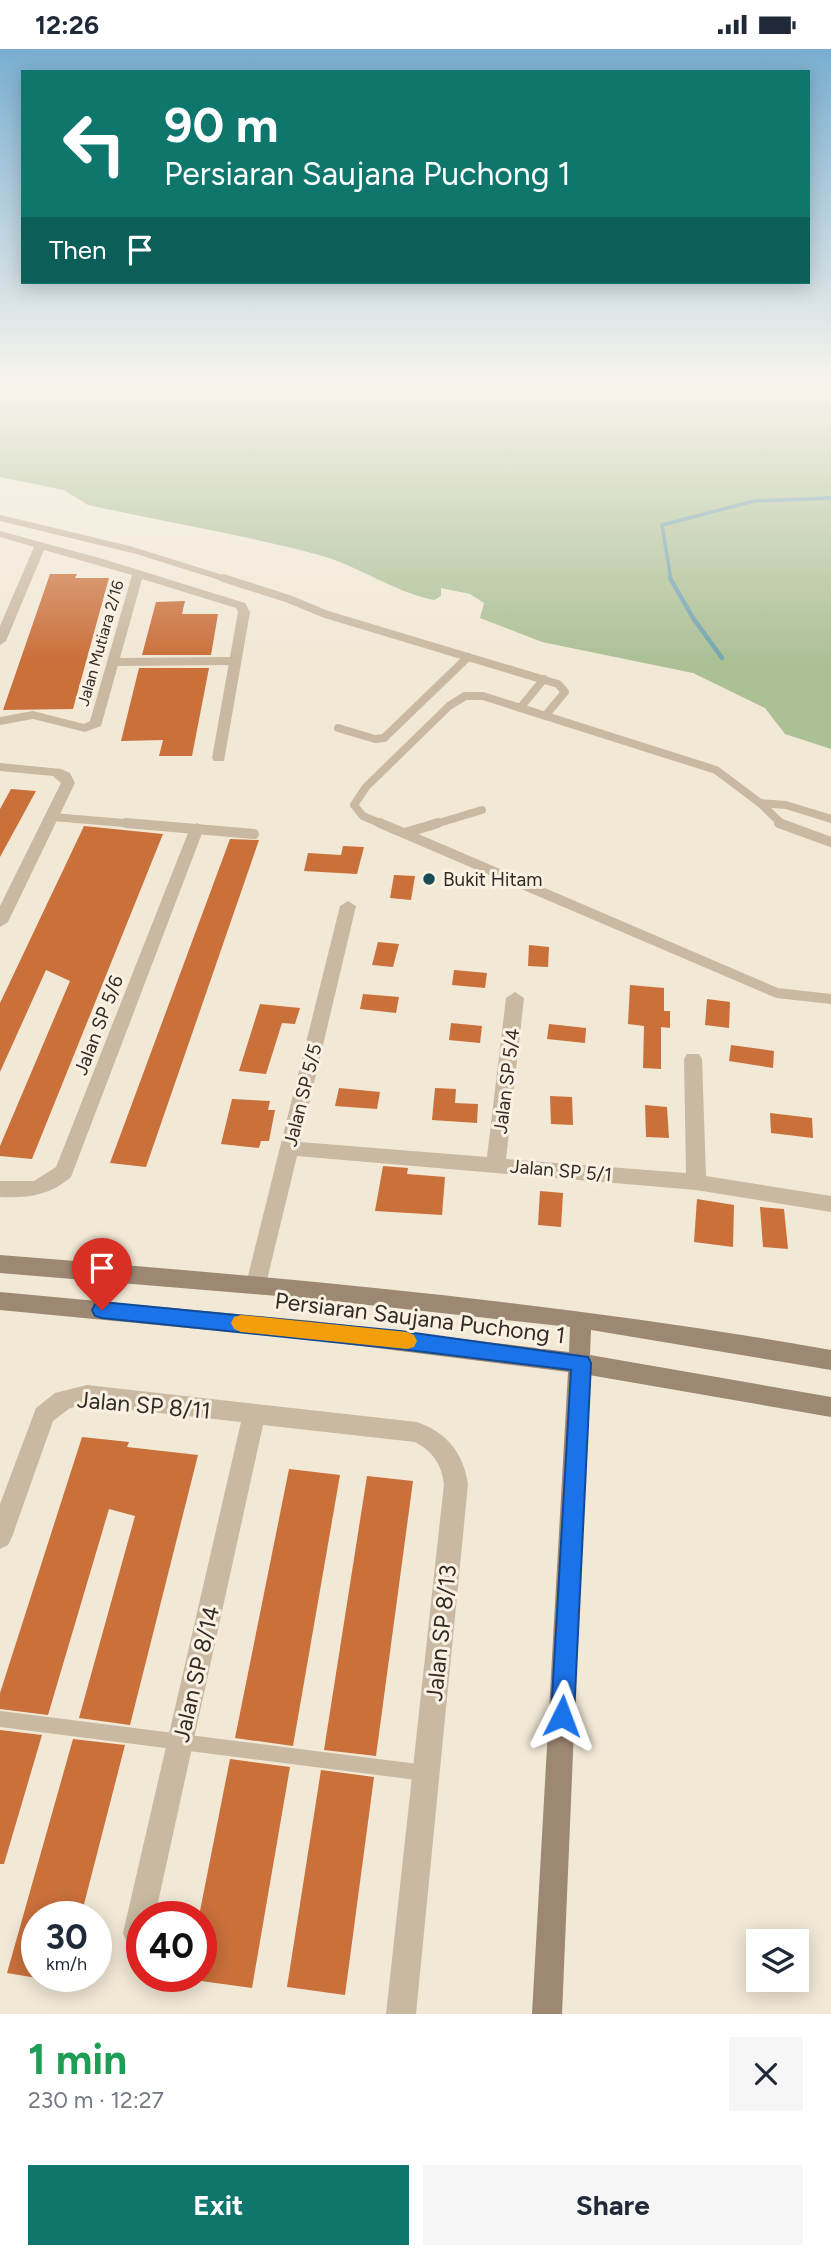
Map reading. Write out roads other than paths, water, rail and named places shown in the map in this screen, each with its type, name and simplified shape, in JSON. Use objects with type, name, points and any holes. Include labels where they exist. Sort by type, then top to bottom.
[{"type":"street","points":[[0,534],[41,544],[241,606],[244,612],[219,758]]},
{"type":"street","points":[[0,641],[41,544]]},
{"type":"street","name":"Jalan Mutiara 2/16","points":[[0,721],[33,715],[85,728],[96,723],[138,573]]},
{"type":"street","points":[[0,922],[54,817],[68,783],[65,776],[56,772],[7,768]]},
{"type":"street","name":"Jalan SP 5/6","points":[[0,1189],[38,1190],[52,1183],[64,1172],[197,828]]},
{"type":"street","name":"Jalan SP 5/5","points":[[256,1284],[348,906]]},
{"type":"street","name":"Jalan SP 5/4","points":[[496,1164],[516,997]]},
{"type":"street","points":[[693,1059],[696,1182]]},
{"type":"street","name":"Jalan SP 5/1","points":[[289,1148],[696,1182],[831,1204]]},
{"type":"street","name":"Persiaran Saujana Puchong 1","points":[[0,1264],[256,1284],[581,1320],[831,1360]]},
{"type":"street","name":"Persiaran Saujana Puchong 1","points":[[0,1301],[400,1340],[581,1363],[831,1407]]},
{"type":"street","points":[[547,2014],[581,1363],[581,1320]]},
{"type":"street","name":"Jalan SP 8/11","points":[[0,1537],[37,1430],[44,1415],[56,1402],[87,1395],[254,1415]]},
{"type":"street","name":"Jalan SP 8/14","points":[[144,1901],[254,1415]]},
{"type":"street","name":"Jalan SP 8/13","points":[[254,1415],[416,1432],[433,1440],[454,1466],[456,1484],[401,2014]]},
{"type":"lane","points":[[0,518],[133,549],[289,599],[325,614],[558,684],[565,692],[545,716]]},
{"type":"lane","points":[[338,728],[375,740],[384,739],[468,657]]},
{"type":"lane","points":[[115,662],[236,661]]},
{"type":"lane","points":[[520,708],[544,679]]},
{"type":"lane","points":[[831,842],[780,824],[760,803],[716,770],[483,696],[465,696],[450,706],[366,787],[354,805],[363,816],[777,992],[831,999]]},
{"type":"lane","points":[[760,803],[786,805],[831,819]]},
{"type":"lane","points":[[405,833],[482,810]]},
{"type":"lane","points":[[54,817],[254,834]]},
{"type":"lane","points":[[0,1719],[428,1773]]},
{"type":"waterway","points":[[671,580],[662,525],[754,501],[831,498]]},
{"type":"waterway","points":[[671,580],[693,618],[722,658]]},
{"type":"place","name":"Bukit Hitam","points":[[429,879]]}]
